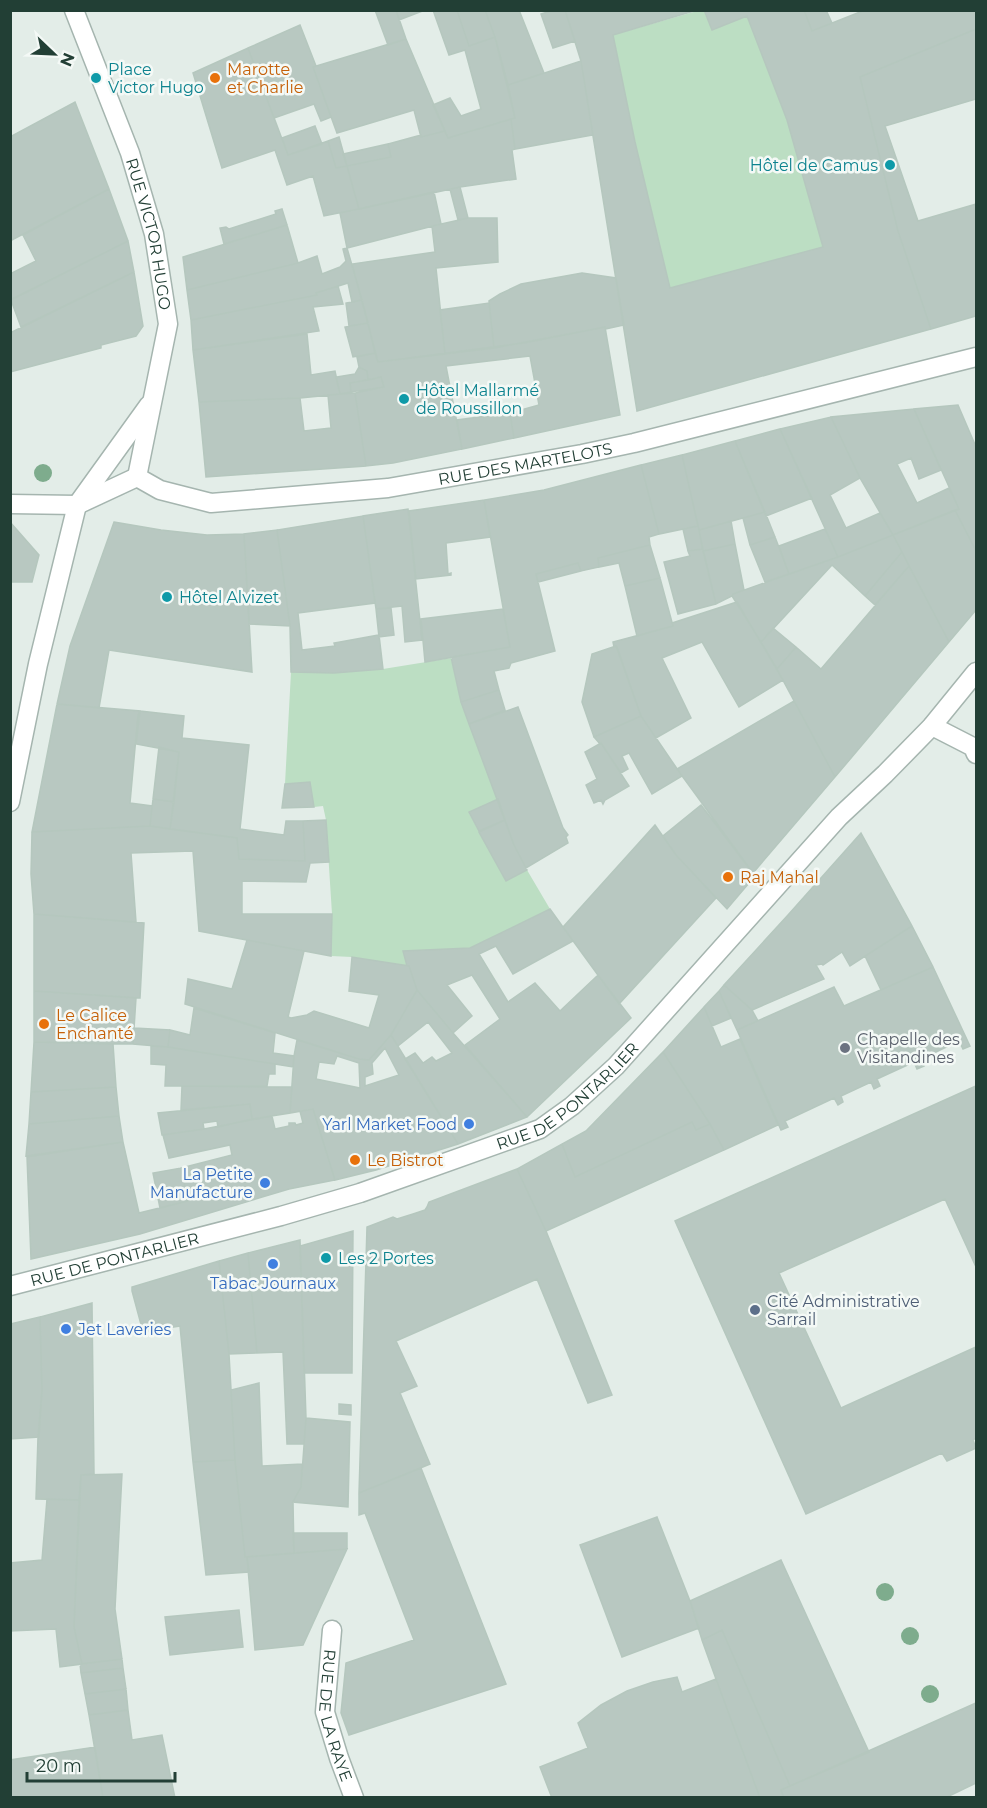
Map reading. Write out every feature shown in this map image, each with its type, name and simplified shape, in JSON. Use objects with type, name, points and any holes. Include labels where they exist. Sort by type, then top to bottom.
[{"type":"street","name":"RUE VICTOR HUGO","points":[[74,10],[130,153],[154,234],[168,324],[137,477]]},
{"type":"street","name":"RUE DES MARTELOTS","points":[[137,477],[160,490],[211,504],[388,488],[634,443],[976,357]]},
{"type":"street","points":[[10,802],[38,664],[76,505],[152,400]]},
{"type":"street","points":[[10,504],[76,505],[137,477]]},
{"type":"street","name":"RUE DE PONTARLIER","points":[[10,1286],[281,1216],[360,1193],[540,1129],[572,1106],[616,1066],[839,817],[932,726],[976,672]]},
{"type":"street","points":[[932,726],[973,747],[976,754]]},
{"type":"street","name":"RUE DE LA RAYE","points":[[332,1630],[325,1712],[354,1797]]},
{"type":"green space","points":[[704,11],[712,30],[747,16],[787,120],[823,247],[670,288],[635,142],[613,35]]},
{"type":"green space","points":[[451,658],[461,702],[498,799],[469,813],[506,881],[527,870],[550,909],[470,948],[403,951],[407,966],[331,956],[332,914],[326,820],[323,806],[314,807],[310,782],[285,784],[291,672],[334,673],[383,669]]},
{"type":"building","points":[[375,10],[396,10],[406,39],[388,45]]},
{"type":"building","points":[[396,10],[425,10],[399,20]]},
{"type":"building","points":[[433,10],[457,10],[469,46],[495,37],[515,118],[448,138],[433,105],[450,98],[461,116],[481,109],[465,50],[449,55]]},
{"type":"building","points":[[457,10],[485,10],[495,37],[469,46]]},
{"type":"building","points":[[485,10],[519,10],[544,73],[508,85]]},
{"type":"building","points":[[554,10],[565,10],[575,41],[553,48],[541,14]]},
{"type":"building","points":[[565,10],[697,10],[613,35],[635,142],[670,288],[823,247],[787,120],[747,16],[712,30],[704,10],[804,10],[812,31],[865,10],[976,10],[976,29],[860,77],[898,231],[931,329],[637,411],[581,61]]},
{"type":"building","points":[[804,10],[826,10],[832,23],[812,31]]},
{"type":"building","points":[[300,25],[316,66],[313,67],[331,117],[321,121],[314,104],[274,118],[248,48]]},
{"type":"building","name":"Hôtel de Camus","points":[[976,29],[976,99],[885,126],[918,221],[976,204],[976,316],[931,329],[898,231],[860,77]]},
{"type":"building","points":[[406,39],[445,131],[421,137],[414,110],[337,133],[313,67]]},
{"type":"building","points":[[248,48],[288,155],[328,141],[336,168],[347,166],[359,209],[324,216],[313,176],[287,185],[275,150],[222,168],[193,73]]},
{"type":"building","points":[[581,61],[593,135],[515,149],[511,119],[515,118],[508,85]]},
{"type":"building","points":[[75,102],[109,189],[10,241],[10,137]]},
{"type":"building","points":[[511,119],[516,179],[460,187],[359,209],[347,166],[391,157],[388,144],[445,131],[448,138]]},
{"type":"building","points":[[315,126],[322,144],[288,155],[282,138]]},
{"type":"building","points":[[339,137],[347,166],[336,168],[328,141]]},
{"type":"building","points":[[388,144],[391,157],[347,166],[343,154]]},
{"type":"building","points":[[460,187],[468,218],[458,220],[450,189]]},
{"type":"building","points":[[109,189],[128,241],[10,300],[10,274],[36,261],[23,235]]},
{"type":"building","points":[[434,192],[441,224],[347,248],[340,213]]},
{"type":"building","points":[[282,209],[287,225],[224,244],[220,228],[229,229],[276,214],[275,211]]},
{"type":"building","points":[[468,218],[497,218],[498,262],[436,268],[445,354],[378,362],[352,264],[435,252],[432,226]]},
{"type":"building","points":[[287,225],[298,263],[187,290],[183,257]]},
{"type":"building","points":[[128,241],[134,272],[21,327],[11,300]]},
{"type":"building","points":[[347,248],[362,300],[352,302],[348,283],[316,293],[317,295],[191,320],[187,290],[298,263],[317,256],[322,274],[340,267],[346,261],[343,249]]},
{"type":"building","points":[[134,272],[143,326],[136,336],[101,345],[101,348],[10,372],[10,333]]},
{"type":"building","points":[[582,273],[616,278],[624,325],[494,348],[489,301],[521,284]]},
{"type":"building","points":[[338,286],[343,304],[313,307],[319,331],[193,350],[191,320],[317,295],[316,293]]},
{"type":"building","points":[[362,300],[368,323],[349,326],[346,303]]},
{"type":"building","points":[[489,303],[494,348],[445,354],[440,310]]},
{"type":"building","points":[[368,323],[375,353],[353,357],[345,327]]},
{"type":"building","name":"Hôtel Mallarmé de Roussillon","points":[[605,327],[620,415],[514,438],[510,413],[539,405],[530,356],[446,366],[462,449],[366,466],[355,393],[384,387],[381,377],[368,380],[367,371],[359,367],[357,357],[375,353],[378,362],[524,343]]},
{"type":"building","points":[[307,334],[311,375],[335,371],[340,394],[199,402],[193,350]]},
{"type":"building","points":[[359,367],[367,371],[368,380],[350,383],[351,392],[340,394],[336,377],[355,374]]},
{"type":"building","points":[[381,377],[384,387],[351,392],[350,383]]},
{"type":"building","points":[[355,393],[366,466],[206,477],[199,402],[300,398],[304,431],[331,428],[328,395]]},
{"type":"building","points":[[958,405],[976,447],[976,551],[955,510],[959,509],[914,409]]},
{"type":"building","points":[[914,409],[941,470],[919,479],[911,458],[897,464],[917,503],[949,488],[959,509],[893,535],[860,478],[831,417]]},
{"type":"building","points":[[510,413],[514,438],[462,449],[457,420]]},
{"type":"building","points":[[831,417],[860,478],[830,495],[846,528],[880,513],[893,535],[838,557],[780,429]]},
{"type":"building","points":[[780,429],[812,498],[766,516],[735,441]]},
{"type":"building","points":[[735,441],[765,512],[699,530],[682,455]]},
{"type":"building","points":[[682,455],[698,526],[659,534],[641,465]]},
{"type":"building","points":[[641,465],[659,534],[649,537],[650,545],[598,558],[599,567],[581,571],[578,563],[536,574],[555,651],[511,663],[509,668],[494,671],[499,690],[461,702],[451,657],[510,647],[484,500],[544,490]]},
{"type":"building","points":[[484,500],[490,537],[446,543],[448,574],[451,573],[451,575],[416,579],[409,511]]},
{"type":"building","points":[[408,509],[422,640],[405,642],[402,606],[376,609],[363,516]]},
{"type":"building","points":[[955,510],[976,551],[976,610],[949,642],[893,535]]},
{"type":"building","points":[[765,512],[775,537],[750,545],[743,518]]},
{"type":"building","points":[[363,516],[375,603],[298,613],[302,650],[335,646],[334,643],[379,635],[383,669],[334,673],[291,672],[290,626],[277,530]]},
{"type":"building","points":[[731,521],[735,544],[703,551],[699,530]]},
{"type":"building","points":[[10,522],[39,555],[32,582],[10,582]]},
{"type":"building","name":"Hôtel Alvizet","points":[[114,522],[207,535],[244,534],[252,672],[109,650],[99,708],[57,704],[70,646]]},
{"type":"building","points":[[698,526],[703,549],[688,551],[683,529]]},
{"type":"building","points":[[825,529],[838,557],[789,574],[779,546]]},
{"type":"building","points":[[277,530],[290,626],[249,624],[244,534]]},
{"type":"building","points":[[893,535],[902,552],[865,596],[832,565],[761,642],[732,596],[733,594]]},
{"type":"building","points":[[775,537],[789,574],[765,582],[750,545]]},
{"type":"building","points":[[735,544],[744,590],[716,604],[703,551]]},
{"type":"building","points":[[650,545],[660,578],[625,586],[619,563],[599,567],[598,558]]},
{"type":"building","points":[[703,549],[716,604],[678,614],[664,562],[690,556],[688,551]]},
{"type":"building","points":[[902,552],[909,566],[875,605],[865,596]]},
{"type":"building","points":[[578,563],[581,571],[538,582],[536,574]]},
{"type":"building","points":[[909,566],[949,642],[835,777],[777,669],[796,647],[821,669]]},
{"type":"building","points":[[660,578],[673,626],[637,636],[625,586]]},
{"type":"building","points":[[737,602],[783,680],[739,707],[702,642],[662,658],[691,718],[656,738],[641,716],[617,647],[614,647],[613,642],[673,626],[672,623]]},
{"type":"building","points":[[391,608],[394,635],[379,637],[376,609]]},
{"type":"building","points":[[503,609],[510,647],[425,662],[421,619]]},
{"type":"building","points":[[773,628],[796,647],[777,669],[761,642]]},
{"type":"building","points":[[616,646],[641,716],[594,737],[582,702],[592,654]]},
{"type":"building","points":[[499,690],[505,710],[469,724],[461,702]]},
{"type":"building","points":[[794,701],[835,777],[753,873],[677,769]]},
{"type":"building","points":[[57,704],[140,711],[130,803],[152,806],[150,826],[32,832]]},
{"type":"building","points":[[518,707],[563,828],[568,835],[566,837],[568,843],[526,868],[514,845],[469,724]]},
{"type":"building","points":[[140,711],[184,716],[182,738],[249,745],[240,829],[284,835],[286,821],[303,821],[305,861],[239,859],[237,838],[170,829],[179,752],[136,744]]},
{"type":"building","points":[[641,716],[682,776],[652,794],[629,753],[622,756],[628,769],[621,773],[601,743],[594,737]]},
{"type":"building","points":[[601,743],[629,786],[605,800],[603,804],[601,800],[594,803],[586,785],[597,779],[585,752]]},
{"type":"building","points":[[159,747],[179,752],[174,802],[153,799]]},
{"type":"building","points":[[310,782],[314,807],[282,808],[285,784]]},
{"type":"building","points":[[153,799],[174,802],[170,829],[150,826]]},
{"type":"building","points":[[498,799],[505,820],[479,831],[469,812]]},
{"type":"building","points":[[701,805],[755,876],[727,909],[676,855],[663,836]]},
{"type":"building","points":[[326,820],[329,862],[310,863],[306,882],[242,881],[242,914],[332,914],[331,956],[199,931],[193,851],[131,853],[136,922],[34,914],[31,874],[32,832],[150,826],[237,838],[239,859],[305,861],[303,821]]},
{"type":"building","points":[[505,820],[514,845],[527,870],[506,881],[479,832]]},
{"type":"building","points":[[655,825],[676,855],[716,898],[619,1004],[563,927]]},
{"type":"building","points":[[861,833],[912,926],[850,966],[842,952],[823,965],[816,965],[824,979],[752,1010],[724,985]]},
{"type":"building","points":[[550,909],[573,941],[513,974],[496,946],[479,954],[508,1002],[535,983],[560,1011],[598,975],[631,1018],[527,1117],[465,1045],[500,1019],[472,975],[447,985],[472,1016],[453,1033],[417,990],[403,951],[470,948]]},
{"type":"building","points":[[34,914],[144,923],[140,998],[34,991]]},
{"type":"building","points":[[912,926],[933,967],[881,990],[865,956]]},
{"type":"building","points":[[247,940],[304,951],[288,1017],[291,1018],[314,1011],[369,1028],[379,995],[349,991],[352,957],[409,966],[417,990],[391,1035],[369,1060],[359,1059],[185,1004],[188,979],[232,989]]},
{"type":"building","name":"Chapelle des Visitandines","points":[[933,967],[970,1046],[963,1049],[959,1041],[921,1059],[924,1066],[917,1069],[914,1062],[877,1079],[880,1086],[874,1089],[871,1082],[841,1096],[843,1102],[838,1105],[834,1098],[785,1121],[788,1127],[781,1130],[737,1030],[834,987],[844,1006]]},
{"type":"building","points":[[724,985],[752,1010],[758,1021],[737,1030],[719,991]]},
{"type":"building","points":[[417,990],[527,1117],[458,1144],[405,1059],[415,1053],[423,1063],[432,1057],[436,1061],[452,1053],[428,1022],[398,1046],[391,1035]]},
{"type":"building","points":[[34,991],[136,998],[133,1044],[34,1042]]},
{"type":"building","points":[[719,991],[731,1018],[712,1026],[704,1007]]},
{"type":"building","points":[[704,1007],[721,1047],[740,1039],[778,1125],[724,1150],[710,1124],[663,1052]]},
{"type":"building","points":[[194,1008],[275,1033],[273,1053],[294,1056],[293,1067],[168,1047],[170,1030],[190,1035]]},
{"type":"building","points":[[134,1028],[170,1030],[168,1047],[133,1044]]},
{"type":"building","points":[[391,1035],[458,1144],[376,1170],[335,1180],[313,1109],[290,1113],[297,1040],[369,1060]],"holes":[[[385,1048],[399,1075],[365,1086],[365,1077],[373,1074],[372,1063]],[[337,1056],[359,1063],[360,1088],[316,1079],[319,1062],[334,1064]]]},
{"type":"building","points":[[34,1042],[113,1044],[116,1087],[31,1092]]},
{"type":"building","points":[[151,1046],[275,1064],[275,1074],[269,1074],[267,1086],[165,1086],[166,1065],[151,1064]]},
{"type":"building","points":[[663,1052],[710,1124],[696,1130],[692,1122],[575,1177],[562,1144],[586,1131]]},
{"type":"building","points":[[182,1086],[292,1087],[290,1113],[252,1119],[250,1104],[181,1110]]},
{"type":"building","name":"Cité Administrative Sarrail","points":[[976,1086],[976,1267],[945,1199],[779,1273],[841,1408],[976,1347],[976,1438],[973,1440],[976,1448],[947,1461],[942,1453],[806,1514],[675,1221]]},
{"type":"building","points":[[116,1087],[119,1116],[29,1124],[31,1092]]},
{"type":"building","points":[[250,1104],[252,1119],[218,1127],[217,1121],[203,1123],[204,1129],[162,1135],[158,1113]]},
{"type":"building","points":[[313,1109],[335,1180],[289,1189],[140,1234],[31,1259],[27,1157],[123,1142],[139,1213],[188,1201],[181,1168],[232,1155],[230,1145],[169,1158],[163,1135],[272,1116],[275,1129],[289,1126],[289,1123],[296,1125],[303,1123],[300,1111]]},
{"type":"building","points":[[119,1116],[123,1142],[26,1156],[29,1124]]},
{"type":"building","points":[[692,1122],[696,1130],[710,1124],[724,1150],[546,1231],[517,1169],[562,1144],[575,1177]]},
{"type":"building","points":[[181,1168],[188,1201],[160,1208],[153,1173]]},
{"type":"building","points":[[517,1169],[546,1231],[612,1395],[588,1403],[537,1279],[396,1341],[417,1386],[400,1393],[430,1464],[359,1493],[367,1227],[393,1217],[397,1219],[425,1210],[429,1202]]},
{"type":"building","points":[[353,1231],[352,1373],[304,1373],[300,1246]]},
{"type":"building","points":[[300,1240],[306,1418],[304,1444],[287,1444],[283,1352],[257,1353],[248,1253]]},
{"type":"building","points":[[248,1253],[257,1353],[229,1354],[219,1261]]},
{"type":"building","points":[[219,1261],[229,1354],[235,1460],[193,1462],[180,1326],[143,1332],[132,1287]]},
{"type":"building","points":[[92,1303],[94,1474],[81,1475],[79,1500],[36,1499],[42,1390],[40,1317]]},
{"type":"building","points":[[40,1317],[42,1390],[39,1437],[10,1439],[10,1324]]},
{"type":"building","points":[[259,1383],[262,1466],[302,1464],[301,1487],[293,1502],[294,1553],[245,1557],[235,1460],[231,1390]]},
{"type":"building","points":[[339,1404],[351,1405],[351,1415],[339,1414]]},
{"type":"building","points":[[306,1418],[350,1422],[348,1507],[293,1502],[301,1487]]},
{"type":"building","points":[[235,1460],[245,1557],[247,1557],[249,1572],[206,1575],[193,1462]]},
{"type":"building","points":[[421,1468],[506,1684],[349,1735],[341,1713],[346,1663],[414,1640],[365,1513],[359,1515],[359,1493]]},
{"type":"building","points":[[122,1474],[115,1609],[122,1659],[82,1664],[74,1627],[81,1475]]},
{"type":"building","points":[[47,1499],[79,1500],[74,1627],[82,1664],[60,1667],[56,1629],[10,1631],[10,1563],[42,1560]]},
{"type":"building","points":[[657,1517],[699,1628],[622,1657],[580,1545]]},
{"type":"building","points":[[293,1533],[347,1533],[347,1549],[294,1553]]},
{"type":"building","points":[[347,1549],[303,1645],[255,1650],[247,1557]]},
{"type":"building","points":[[781,1560],[869,1752],[790,1786],[722,1630],[702,1640],[690,1601]]},
{"type":"building","points":[[239,1610],[243,1647],[170,1655],[165,1617]]},
{"type":"building","points":[[722,1630],[790,1786],[781,1790],[784,1798],[760,1798],[716,1679],[702,1640]]},
{"type":"building","points":[[122,1659],[123,1668],[81,1673],[80,1664]]},
{"type":"building","points":[[123,1668],[126,1689],[85,1694],[81,1673]]},
{"type":"building","points":[[677,1677],[682,1692],[716,1679],[760,1798],[552,1798],[540,1767],[588,1748],[578,1723],[601,1705],[627,1691]]},
{"type":"building","points":[[126,1689],[128,1710],[89,1715],[85,1694]]},
{"type":"building","points":[[976,1703],[976,1783],[945,1798],[784,1798],[781,1790]]},
{"type":"building","points":[[128,1710],[132,1740],[162,1735],[175,1798],[103,1798],[89,1715]]},
{"type":"building","points":[[95,1747],[103,1798],[10,1798],[10,1760]]},
{"type":"place","name":"Place Victor Hugo","points":[[96,78]]},
{"type":"place","name":"Marotte et Charlie","points":[[215,78]]},
{"type":"place","name":"Hôtel de Camus","points":[[890,165]]},
{"type":"place","name":"Hôtel Mallarmé de Roussillon","points":[[404,399]]},
{"type":"place","name":"Hôtel Alvizet","points":[[167,597]]},
{"type":"place","name":"Raj Mahal","points":[[728,877]]},
{"type":"place","name":"Le Calice Enchanté","points":[[44,1024]]},
{"type":"place","name":"Chapelle des Visitandines","points":[[845,1048]]},
{"type":"place","name":"Yarl Market Food","points":[[469,1124]]},
{"type":"place","name":"Le Bistrot","points":[[355,1160]]},
{"type":"place","name":"La Petite Manufacture","points":[[265,1183]]},
{"type":"place","name":"Les 2 Portes","points":[[326,1258]]},
{"type":"place","name":"Tabac Journaux","points":[[273,1264]]},
{"type":"place","name":"Cité Administrative Sarrail","points":[[755,1310]]},
{"type":"place","name":"Jet Laveries","points":[[66,1329]]}]
